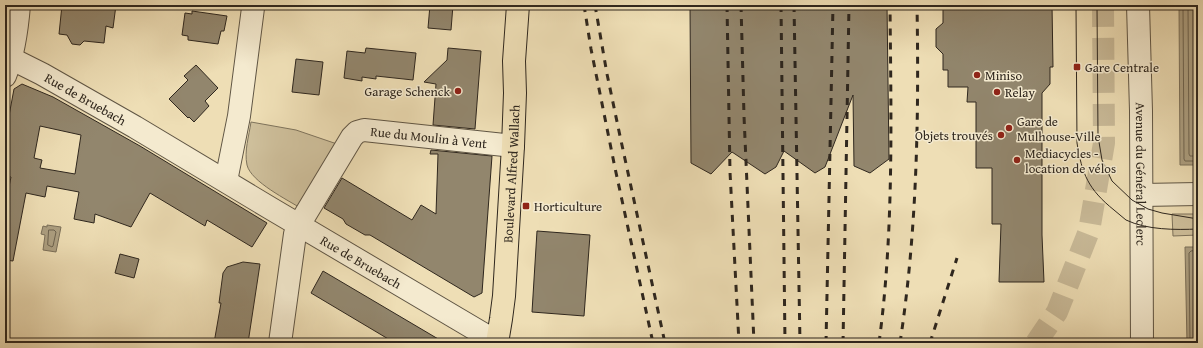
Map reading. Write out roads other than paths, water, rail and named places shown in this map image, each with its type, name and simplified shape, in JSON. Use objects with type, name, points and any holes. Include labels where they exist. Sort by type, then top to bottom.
[{"type":"main road","name":"Boulevard Alfred Wallach","points":[[497,341],[504,296],[514,146],[516,93],[514,61],[518,5]]},
{"type":"street","points":[[7,64],[17,31],[19,5]]},
{"type":"street","name":"Avenue du Général Leclerc","points":[[1138,5],[1142,194],[1142,343]]},
{"type":"street","points":[[226,181],[239,116],[253,8]]},
{"type":"street","name":"Rue de Bruebach","points":[[7,64],[136,127],[497,341]]},
{"type":"street","name":"Rue du Moulin à Vent","points":[[299,225],[352,137],[358,132],[364,130],[514,146]]},
{"type":"street","points":[[1142,194],[1198,194]]},
{"type":"street","points":[[280,343],[294,245],[299,225]]},
{"type":"water","points":[[1179,5],[1198,5],[1198,165],[1180,165]]},
{"type":"water","points":[[47,225],[61,227],[56,252],[43,250],[45,235],[41,234],[43,226],[47,227]]},
{"type":"water","points":[[1185,247],[1198,247],[1198,343],[1187,343]]},
{"type":"tunnel","points":[[1036,343],[1057,312],[1089,231],[1104,143],[1103,5]]},
{"type":"tram line","points":[[1076,5],[1077,143],[1081,164],[1092,188],[1105,202],[1126,220],[1152,228],[1198,229]]},
{"type":"tram line","points":[[1097,5],[1098,136],[1102,160],[1112,181],[1132,200],[1148,209],[1198,219]]},
{"type":"railway","points":[[584,5],[591,49],[615,168],[653,343]]},
{"type":"railway","points":[[595,5],[607,74],[665,343]]},
{"type":"railway","points":[[727,5],[730,172],[739,343]]},
{"type":"railway","points":[[741,5],[744,116],[754,343]]},
{"type":"railway","points":[[781,5],[785,343]]},
{"type":"railway","points":[[794,5],[800,343]]},
{"type":"railway","points":[[826,343],[833,5]]},
{"type":"railway","points":[[843,343],[849,5]]},
{"type":"railway","points":[[879,343],[884,301],[889,217],[891,132],[890,5]]},
{"type":"railway","points":[[900,343],[910,259],[916,174],[918,90],[917,5]]},
{"type":"railway","points":[[930,343],[957,258]]},
{"type":"place","name":"Gare Centrale","points":[[1077,67]]},
{"type":"place","name":"Miniso","points":[[977,75]]},
{"type":"place","name":"Garage Schenck","points":[[458,91]]},
{"type":"place","name":"Relay","points":[[997,92]]},
{"type":"place","name":"Gare de Mulhouse-Ville","points":[[1009,128]]},
{"type":"place","name":"Objets trouvés","points":[[1001,135]]},
{"type":"place","name":"Mediacycles - location de vélos","points":[[1017,160]]},
{"type":"place","name":"Horticulture","points":[[526,206]]}]
